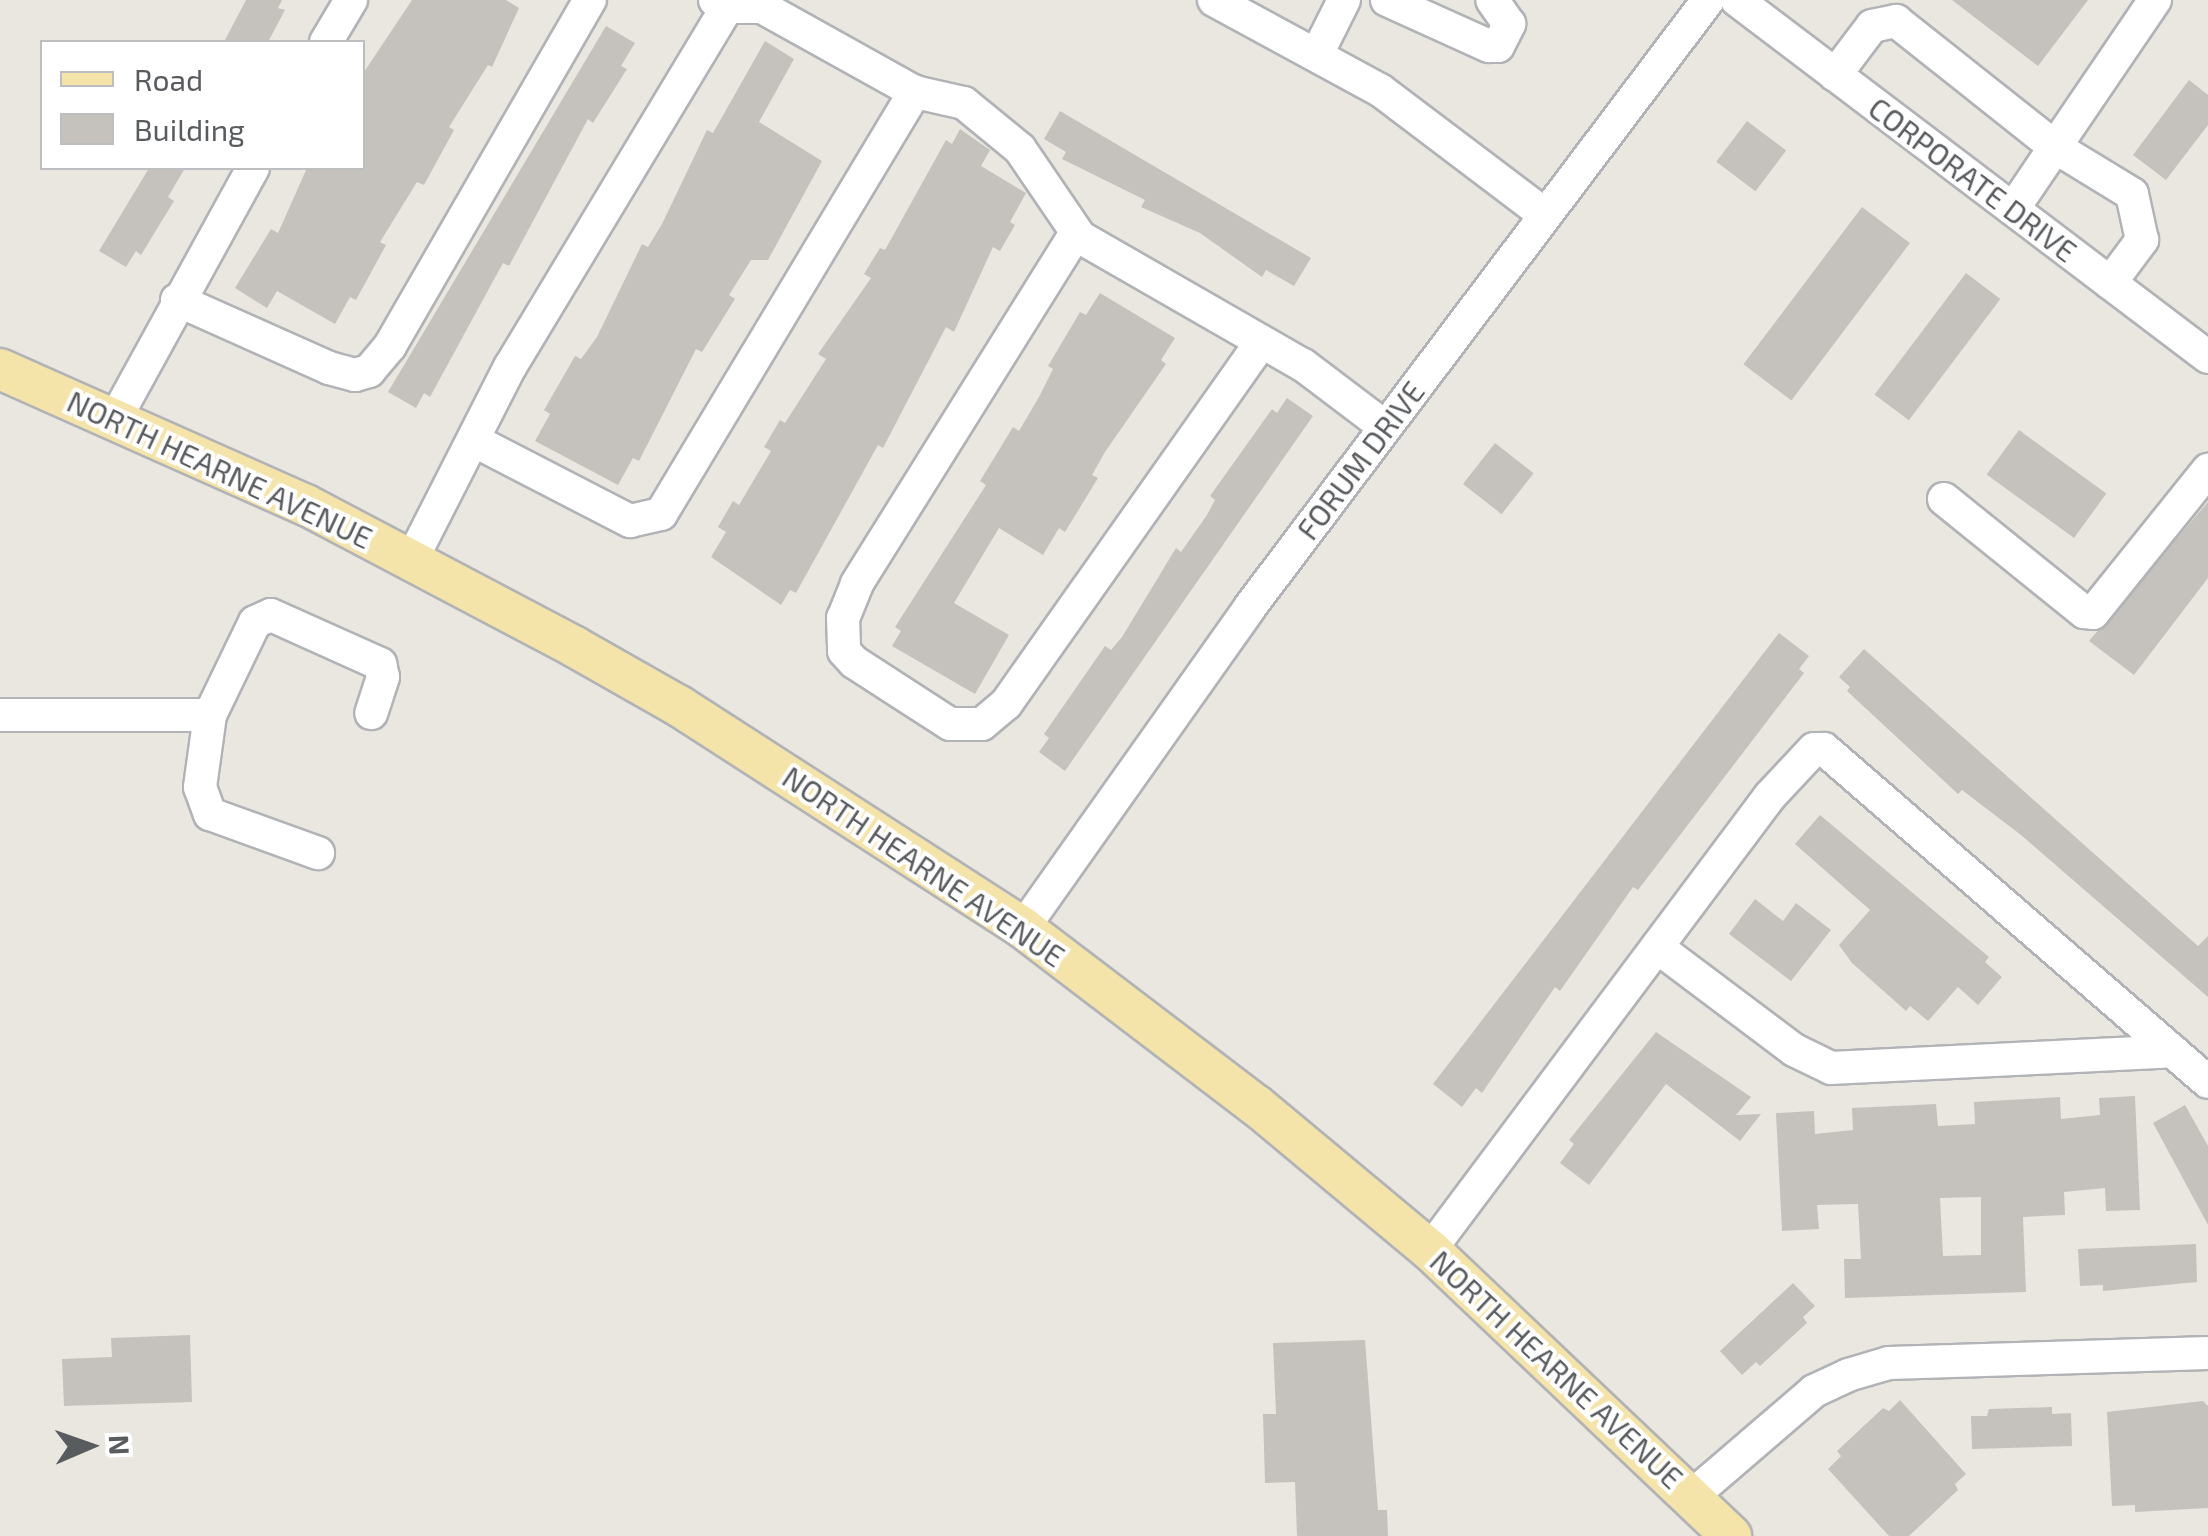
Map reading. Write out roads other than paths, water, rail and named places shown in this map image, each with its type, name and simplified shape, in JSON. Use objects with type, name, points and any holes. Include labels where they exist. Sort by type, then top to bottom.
[{"type":"main road","name":"NORTH HEARNE AVENUE","points":[[0,370],[115,419],[412,559],[679,706],[1023,928],[1256,1106],[1430,1250],[1731,1536]]},
{"type":"street","points":[[327,40],[351,0]]},
{"type":"street","points":[[177,300],[329,368],[355,375],[369,370],[390,346],[590,0]]},
{"type":"street","points":[[1214,0],[1318,52],[1380,90],[1546,214]]},
{"type":"street","points":[[1318,52],[1344,0]]},
{"type":"street","points":[[1387,0],[1488,46],[1498,46],[1509,24],[1492,0]]},
{"type":"street","name":"FORUM DRIVE","points":[[1023,928],[1385,427],[1708,0]]},
{"type":"street","name":"CORPORATE DRIVE","points":[[1738,0],[2208,357]]},
{"type":"street","points":[[2013,209],[2155,0]]},
{"type":"street","points":[[412,559],[510,367],[721,4],[762,6],[915,92],[946,95],[994,126],[1020,150],[1076,233],[1336,387],[1385,427]]},
{"type":"street","points":[[1836,74],[1872,26],[1896,21],[2055,148],[2132,194],[2142,240],[2110,283]]},
{"type":"street","points":[[473,440],[630,521],[661,514],[915,92]]},
{"type":"street","points":[[115,419],[252,170]]},
{"type":"street","points":[[1076,233],[857,584],[843,618],[844,652],[854,662],[950,724],[982,724],[1006,704],[1261,342]]},
{"type":"street","points":[[1944,499],[2093,613],[2208,470]]},
{"type":"street","points":[[318,853],[210,814],[200,787],[210,715],[255,622],[271,615],[380,664],[383,677],[370,713]]},
{"type":"street","points":[[0,715],[210,715]]},
{"type":"street","points":[[1430,1250],[1770,796],[1802,758],[1824,750],[2208,1082]]},
{"type":"street","points":[[1657,947],[1794,1050],[1831,1068],[2173,1051]]},
{"type":"street","points":[[1692,1496],[1814,1391],[1848,1374],[1889,1363],[2208,1354]]}]
